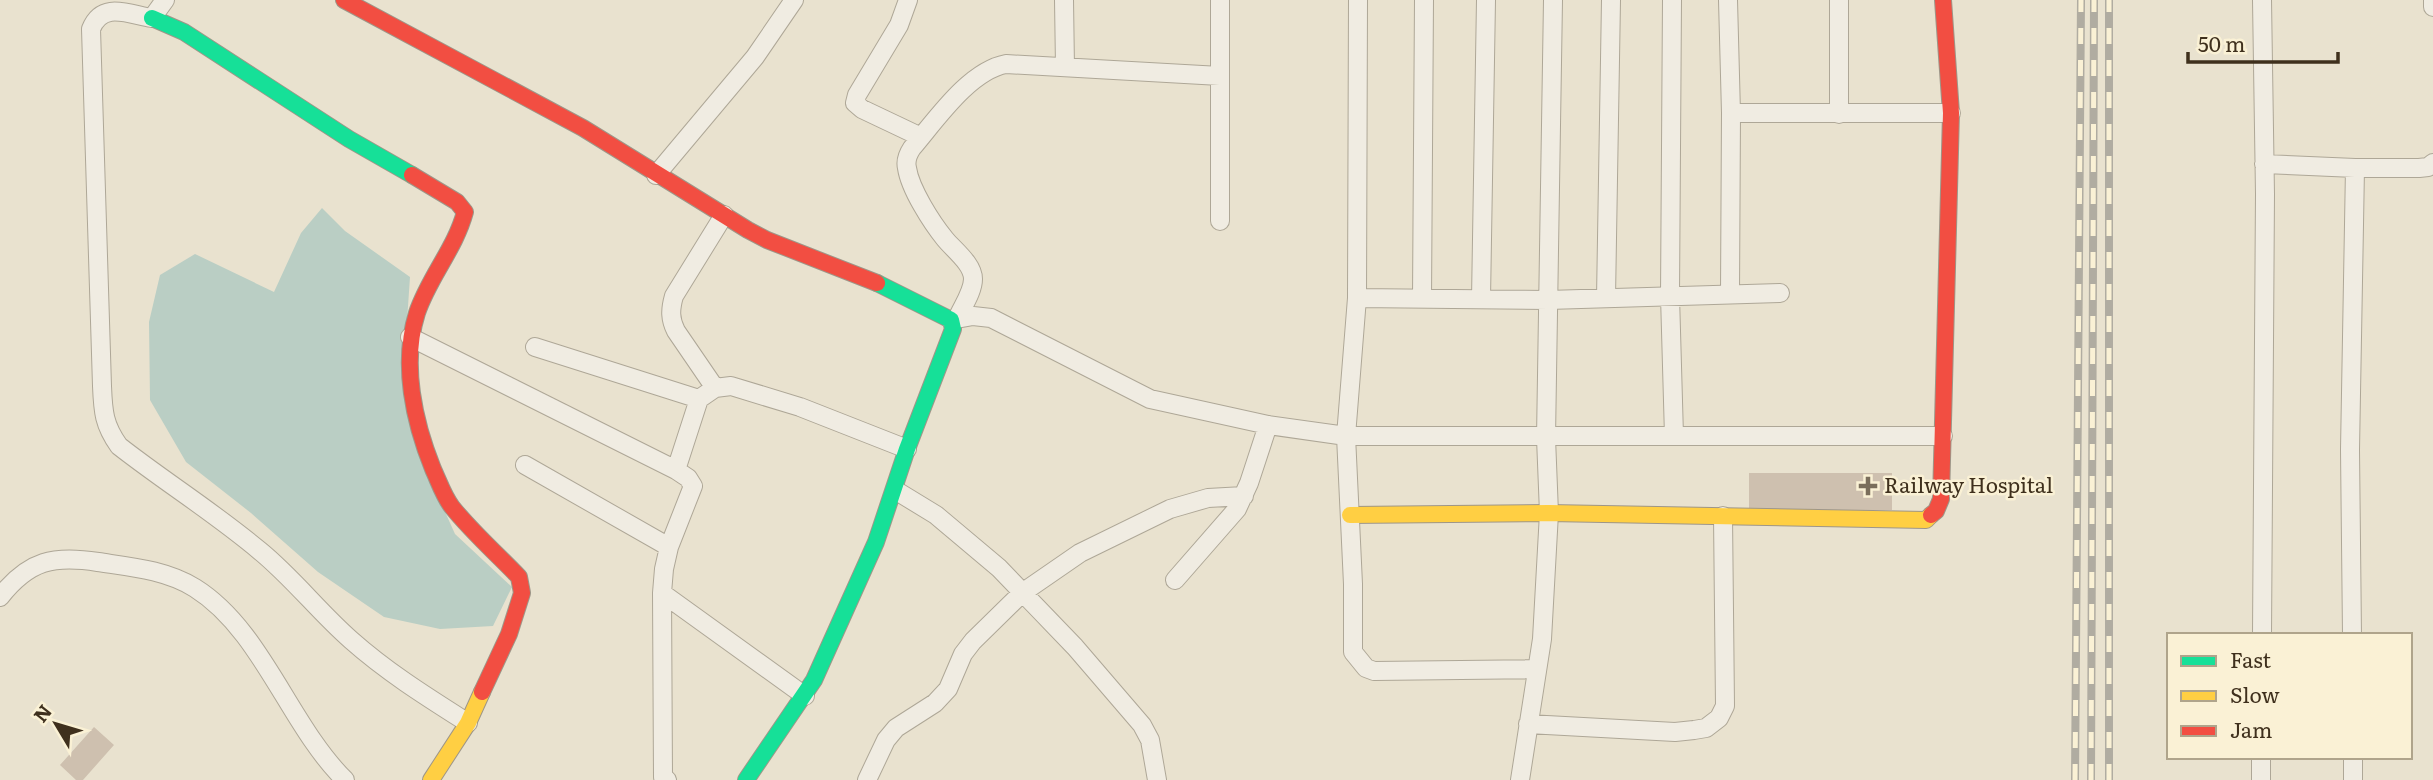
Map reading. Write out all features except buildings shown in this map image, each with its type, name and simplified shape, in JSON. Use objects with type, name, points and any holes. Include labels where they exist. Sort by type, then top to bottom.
[{"type":"street","points":[[152,19],[165,0]]},
{"type":"street","points":[[344,0],[583,128],[656,176],[767,240],[865,277],[954,320],[973,316],[991,318],[1150,400],[1268,425],[1346,436],[1942,436]]},
{"type":"street","points":[[656,176],[755,57],[794,0]]},
{"type":"street","points":[[908,0],[899,25],[857,95],[855,103],[862,109],[921,137]]},
{"type":"street","points":[[1064,0],[1065,67]]},
{"type":"street","points":[[1220,0],[1220,220]]},
{"type":"street","points":[[1358,0],[1357,298],[1346,436],[1353,584],[1353,652],[1366,668],[1389,672],[1537,669]]},
{"type":"street","points":[[1422,298],[1424,0]]},
{"type":"street","points":[[1481,299],[1486,0]]},
{"type":"street","points":[[1520,780],[1542,639],[1549,513],[1546,438],[1553,0]]},
{"type":"street","points":[[1606,298],[1611,0]]},
{"type":"street","points":[[1672,0],[1670,296],[1674,436]]},
{"type":"street","points":[[1728,0],[1731,113],[1730,293]]},
{"type":"street","points":[[1839,0],[1839,114]]},
{"type":"street","points":[[1350,515],[1549,513],[1926,520],[1936,511],[1941,499],[1951,113],[1943,0]]},
{"type":"street","points":[[2262,0],[2262,633]]},
{"type":"street","points":[[2433,0],[2433,7]]},
{"type":"street","points":[[431,780],[468,723],[509,634],[522,593],[519,577],[451,506],[443,493],[432,466],[414,401],[409,369],[410,337],[417,310],[427,286],[461,228],[465,212],[457,202],[339,133],[184,32],[152,19],[115,12],[102,13],[95,19],[92,29],[103,413],[108,431],[119,446],[261,551],[372,658],[468,723]]},
{"type":"street","points":[[746,780],[805,696],[876,542],[954,320],[973,279],[965,262],[935,224],[911,181],[906,168],[907,157],[921,137],[971,82],[994,66],[1006,64],[1220,76]]},
{"type":"street","points":[[1731,113],[1951,113]]},
{"type":"street","points":[[2264,164],[2418,168],[2428,167],[2433,163]]},
{"type":"street","points":[[2352,633],[2350,450],[2355,168]]},
{"type":"street","points":[[715,388],[676,331],[671,321],[671,309],[674,296],[724,215]]},
{"type":"street","points":[[1357,298],[1548,300],[1780,293]]},
{"type":"street","points":[[410,337],[676,470],[694,486],[669,548],[662,593],[664,779]]},
{"type":"street","points":[[535,347],[699,399]]},
{"type":"street","points":[[676,470],[699,399],[715,388],[732,386],[800,407],[907,449]]},
{"type":"street","points":[[1175,580],[1227,522],[1244,496],[1268,425]]},
{"type":"street","points":[[525,465],[669,548]]},
{"type":"street","points":[[895,490],[936,516],[999,568],[1075,647],[1142,725],[1150,740],[1157,780]]},
{"type":"street","points":[[867,780],[886,740],[896,728],[935,703],[947,690],[973,641],[1022,593],[1080,553],[1170,509],[1208,498],[1244,496]]},
{"type":"street","points":[[1528,724],[1675,732],[1706,728],[1719,718],[1725,706],[1723,516]]},
{"type":"street","points":[[0,597],[28,569],[48,560],[72,558],[143,569],[170,577],[195,589],[219,609],[242,634],[272,675],[300,724],[345,780]]},
{"type":"street","points":[[662,593],[805,696]]},
{"type":"street","points":[[2261,759],[2261,780]]},
{"type":"street","points":[[2353,759],[2353,780]]},
{"type":"shaded area","points":[[322,208],[345,231],[410,277],[407,321],[429,476],[455,534],[512,587],[493,626],[440,629],[384,617],[318,572],[251,513],[186,462],[150,400],[149,322],[160,275],[195,254],[274,292],[301,233]]},
{"type":"railway","points":[[2075,780],[2081,0]]},
{"type":"railway","points":[[2091,780],[2094,0]]},
{"type":"railway","points":[[2109,0],[2109,780]]},
{"type":"traffic: fast","points":[[152,18],[184,32],[349,139],[412,175]]},
{"type":"traffic: fast","points":[[746,780],[814,680],[876,542],[907,449],[953,329],[951,320],[877,283]]},
{"type":"traffic: slow","points":[[1350,515],[1549,513],[1926,520],[1931,515]]},
{"type":"traffic: slow","points":[[431,780],[468,723],[482,692]]},
{"type":"traffic: jam","points":[[344,0],[583,128],[748,230],[877,283]]},
{"type":"traffic: jam","points":[[1931,515],[1936,511],[1941,499],[1951,113],[1943,0]]},
{"type":"traffic: jam","points":[[412,175],[457,202],[465,212],[455,238],[422,300],[412,332],[410,372],[420,432],[449,503],[519,577],[522,593],[509,634],[482,692]]},
{"type":"place","name":"Railway Hospital","points":[[1868,486]]}]
